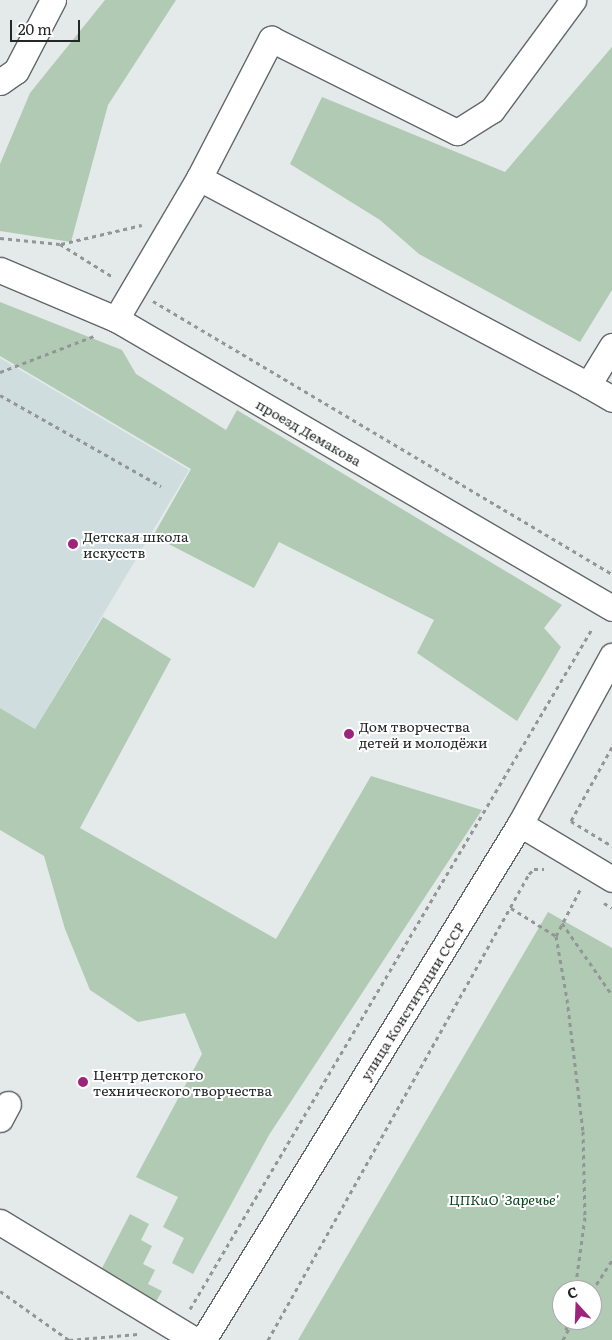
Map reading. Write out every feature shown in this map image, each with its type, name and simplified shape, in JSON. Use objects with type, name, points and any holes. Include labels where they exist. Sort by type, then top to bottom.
[{"type":"street","points":[[0,82],[16,71],[53,0]]},
{"type":"street","points":[[108,326],[134,289],[199,178],[271,38],[457,132],[492,110],[573,0]]},
{"type":"street","points":[[199,178],[588,384],[612,399]]},
{"type":"street","name":"проезд Демакова","points":[[0,270],[108,326],[612,608]]},
{"type":"street","points":[[588,384],[612,346]]},
{"type":"street","name":"улица Конституции СССР","points":[[203,1340],[520,824],[612,656]]},
{"type":"street","points":[[520,824],[612,879]]},
{"type":"street","points":[[0,1222],[186,1335]]},
{"type":"path","points":[[0,238],[60,244],[176,217]]},
{"type":"path","points":[[60,244],[612,574]]},
{"type":"path","points":[[0,372],[108,326]]},
{"type":"path","points":[[0,395],[161,486]]},
{"type":"path","points":[[186,1335],[593,627]]},
{"type":"path","points":[[612,747],[571,821],[612,846]]},
{"type":"path","points":[[268,1340],[529,874],[540,867],[550,871]]},
{"type":"path","points":[[573,885],[588,894]]},
{"type":"path","points":[[596,898],[612,908]]},
{"type":"path","points":[[510,908],[556,936],[568,999],[583,1131],[585,1217],[576,1280]]},
{"type":"path","points":[[562,923],[612,994]]},
{"type":"path","points":[[599,1280],[612,1260]]},
{"type":"path","points":[[0,1291],[69,1340],[137,1334],[141,1337]]},
{"type":"path","points":[[563,1340],[566,1330]]},
{"type":"shaded area","name":"Детская школа искусств","points":[[0,358],[189,470],[35,729],[0,708]]},
{"type":"green space","points":[[105,0],[176,0],[108,105],[71,242],[0,231],[0,164],[30,93]]},
{"type":"green space","points":[[612,47],[612,290],[580,342],[419,254],[380,220],[290,164],[322,97],[505,172]]},
{"type":"green space","points":[[0,302],[122,350],[136,374],[226,430],[237,410],[562,605],[544,628],[561,647],[517,721],[417,653],[434,620],[279,542],[254,588],[153,536],[191,469],[0,356]]},
{"type":"green space","points":[[103,617],[171,659],[80,828],[276,939],[371,776],[482,810],[269,1135],[193,1274],[172,1263],[184,1238],[163,1227],[178,1197],[136,1177],[202,1054],[185,1013],[138,1022],[90,990],[65,929],[44,856],[0,830],[0,708],[35,729]]},
{"type":"green space","name":"ЦПКиО 'Заречье'","points":[[548,912],[612,948],[612,1340],[298,1340]]},
{"type":"green space","points":[[130,1214],[149,1224],[141,1240],[152,1246],[143,1264],[155,1270],[148,1284],[162,1291],[154,1305],[98,1276]]},
{"type":"place","name":"Детская школа искусств","points":[[73,544]]},
{"type":"place","name":"Дом творчества детей и молодёжи","points":[[349,734]]},
{"type":"place","name":"Центр детского технического творчества","points":[[83,1082]]}]
